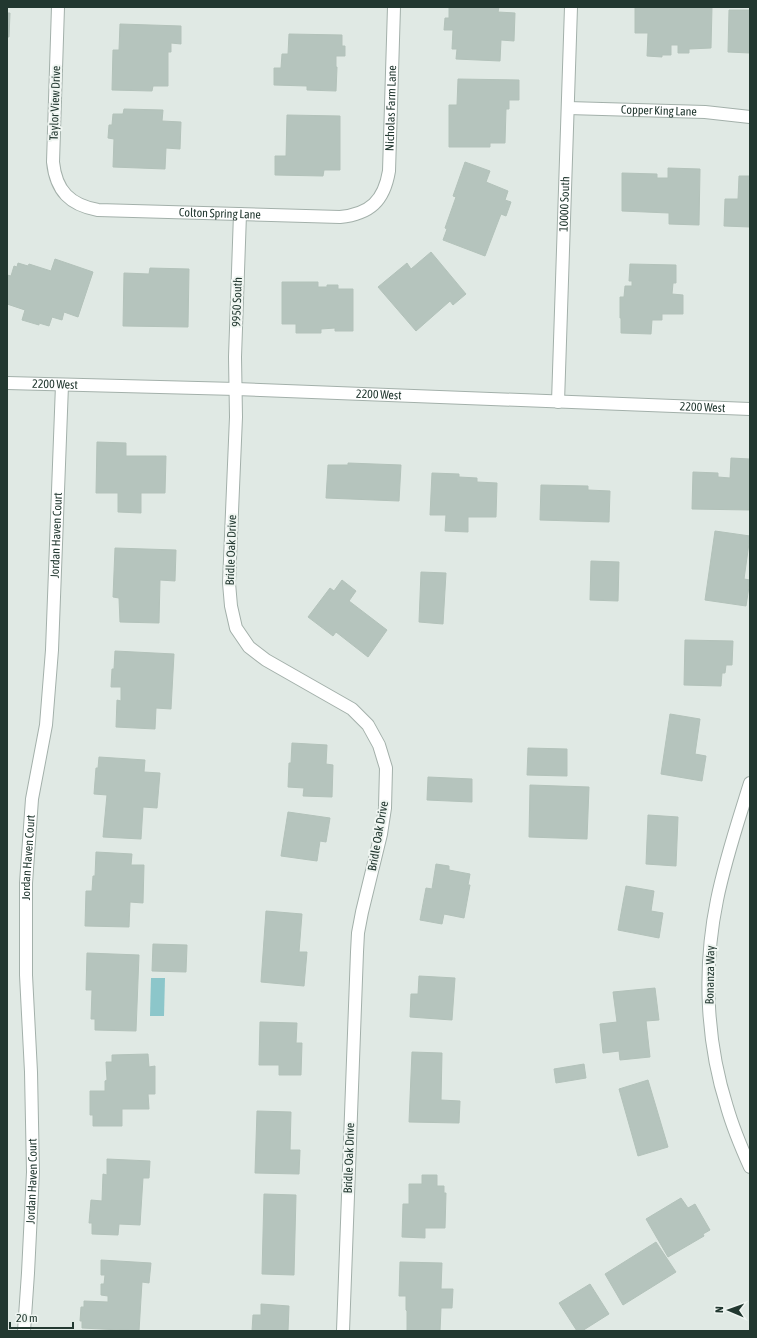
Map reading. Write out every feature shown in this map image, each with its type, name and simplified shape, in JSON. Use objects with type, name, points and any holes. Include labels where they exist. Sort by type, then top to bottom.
[{"type":"street","name":"Taylor View Drive","points":[[58,7],[53,162],[59,185],[66,195]]},
{"type":"street","name":"Nicholas Farm Lane","points":[[374,204],[382,195],[387,183],[389,171],[394,7]]},
{"type":"street","name":"10000 South","points":[[558,402],[571,7]]},
{"type":"street","name":"Copper King Lane","points":[[568,108],[705,112],[750,117]]},
{"type":"street","name":"Colton Spring Lane","points":[[66,195],[76,203],[87,208],[98,210],[340,218],[353,216],[364,212],[374,204]]},
{"type":"street","name":"9950 South","points":[[236,389],[235,357],[240,214]]},
{"type":"street","name":"2200 West","points":[[7,383],[236,389],[750,409]]},
{"type":"street","name":"Jordan Haven Court","points":[[24,1331],[33,1172],[31,1072],[26,975],[26,883],[32,799],[46,725],[52,650],[62,385]]},
{"type":"street","name":"Bridle Oak Drive","points":[[236,389],[229,583],[231,606],[236,628],[249,647],[266,660],[352,709],[368,725],[380,746],[386,768],[385,808],[381,834],[358,933],[343,1331]]},
{"type":"street","name":"Bonanza Way","points":[[750,783],[724,866],[717,900],[711,934],[709,1004],[712,1039],[718,1073],[738,1140],[750,1167]]},
{"type":"water","points":[[151,978],[165,978],[164,1016],[150,1016]]},
{"type":"building","points":[[449,7],[499,7],[498,12],[515,13],[514,41],[501,40],[500,61],[456,59],[457,49],[452,49],[453,30],[444,30],[445,18],[449,18]]},
{"type":"building","points":[[635,7],[712,7],[711,48],[689,49],[689,53],[678,53],[678,45],[671,45],[671,55],[662,55],[662,57],[647,56],[648,33],[635,33]]},
{"type":"building","points":[[729,10],[750,10],[750,53],[728,52]]},
{"type":"building","points":[[7,13],[10,13],[9,37],[7,37]]},
{"type":"building","points":[[120,24],[181,26],[181,44],[171,43],[171,52],[168,52],[168,86],[153,86],[152,91],[112,90],[113,50],[119,50]]},
{"type":"building","points":[[289,34],[342,35],[342,46],[345,46],[345,56],[336,56],[336,91],[307,90],[307,86],[274,85],[274,68],[281,68],[282,54],[288,54]]},
{"type":"building","points":[[458,79],[519,80],[519,100],[509,100],[509,109],[506,109],[505,143],[490,143],[490,147],[449,147],[449,105],[457,105]]},
{"type":"building","points":[[124,109],[163,110],[162,121],[181,122],[180,149],[166,148],[165,169],[113,167],[114,139],[108,138],[109,125],[112,125],[113,114],[123,114]]},
{"type":"building","points":[[287,115],[340,116],[340,170],[324,170],[323,176],[275,175],[275,156],[286,156]]},
{"type":"building","points":[[465,162],[490,171],[486,182],[508,191],[505,200],[511,202],[506,216],[501,214],[485,256],[443,240],[447,229],[445,228],[456,197],[453,196]]},
{"type":"building","points":[[668,168],[700,169],[699,225],[669,224],[669,213],[622,211],[622,173],[657,174],[657,178],[668,178]]},
{"type":"building","points":[[739,176],[750,176],[750,227],[724,226],[725,199],[738,199]]},
{"type":"building","points":[[431,252],[466,294],[453,305],[450,301],[416,331],[378,287],[407,263],[411,269]]},
{"type":"building","points":[[55,259],[93,272],[78,317],[64,312],[62,320],[52,317],[49,326],[22,320],[25,310],[7,304],[7,275],[11,276],[14,266],[17,267],[18,263],[28,266],[29,264],[51,271]]},
{"type":"building","points":[[630,264],[676,265],[676,283],[673,283],[672,294],[683,295],[683,314],[662,314],[662,320],[652,320],[651,334],[621,333],[620,297],[624,297],[625,286],[632,286],[632,281],[629,281]]},
{"type":"building","points":[[150,268],[189,269],[188,327],[123,326],[124,273],[149,274]]},
{"type":"building","points":[[282,282],[318,282],[318,287],[338,285],[338,289],[353,289],[353,331],[335,331],[335,328],[321,329],[321,333],[296,333],[296,324],[282,324]]},
{"type":"building","points":[[97,442],[126,443],[126,456],[166,456],[165,493],[141,493],[141,513],[118,512],[118,493],[96,493]]},
{"type":"building","points":[[731,458],[750,459],[750,510],[692,509],[693,472],[718,473],[718,477],[730,478]]},
{"type":"building","points":[[348,463],[401,465],[399,501],[326,498],[328,465],[348,465]]},
{"type":"building","points":[[432,473],[459,474],[459,477],[477,478],[477,482],[497,483],[496,517],[468,517],[468,532],[445,531],[446,515],[430,515]]},
{"type":"building","points":[[541,485],[588,486],[588,490],[610,491],[609,522],[540,520]]},
{"type":"building","points":[[715,531],[750,536],[744,579],[750,580],[746,606],[705,600]]},
{"type":"building","points":[[115,548],[176,550],[175,581],[160,580],[159,623],[120,622],[119,598],[113,597]]},
{"type":"building","points":[[591,561],[619,562],[618,601],[590,600]]},
{"type":"building","points":[[421,572],[446,573],[443,624],[419,622]]},
{"type":"building","points":[[342,580],[356,591],[349,601],[387,630],[368,657],[336,632],[333,636],[308,617],[330,588],[334,591]]},
{"type":"building","points":[[685,640],[733,641],[732,665],[726,665],[725,673],[722,673],[721,686],[684,685]]},
{"type":"building","points":[[115,651],[174,654],[171,709],[156,708],[155,729],[116,727],[117,700],[121,701],[121,687],[111,687]]},
{"type":"building","points":[[670,714],[700,719],[695,754],[706,756],[702,781],[661,774]]},
{"type":"building","points":[[292,743],[327,745],[326,764],[333,765],[332,797],[303,796],[304,788],[288,787]]},
{"type":"building","points":[[528,748],[567,749],[567,776],[527,775]]},
{"type":"building","points":[[99,757],[145,760],[144,772],[160,773],[157,808],[143,807],[141,839],[103,837],[107,795],[94,794],[96,768],[98,768]]},
{"type":"building","points":[[428,777],[472,779],[472,802],[427,800]]},
{"type":"building","points":[[530,785],[589,787],[587,839],[529,837]]},
{"type":"building","points":[[288,812],[330,818],[326,842],[320,841],[317,861],[281,856]]},
{"type":"building","points":[[648,815],[678,817],[676,866],[646,864]]},
{"type":"building","points":[[96,852],[132,854],[131,865],[144,865],[143,903],[130,902],[129,927],[85,926],[86,891],[92,891],[93,876],[95,876]]},
{"type":"building","points":[[436,864],[449,866],[449,870],[470,874],[468,885],[470,885],[464,918],[444,914],[442,924],[420,920],[426,888],[432,889]]},
{"type":"building","points":[[626,886],[654,891],[651,911],[663,913],[659,938],[618,930]]},
{"type":"building","points":[[266,911],[302,914],[299,952],[307,952],[304,986],[261,982]]},
{"type":"building","points":[[153,944],[187,945],[186,972],[152,971]]},
{"type":"building","points":[[87,953],[139,955],[136,1031],[95,1030],[95,1019],[91,1019],[92,990],[86,990]]},
{"type":"building","points":[[419,976],[455,978],[452,1020],[410,1017],[411,994],[418,994]]},
{"type":"building","points":[[655,988],[659,1020],[646,1021],[650,1057],[620,1060],[619,1051],[603,1053],[600,1024],[617,1022],[613,992]]},
{"type":"building","points":[[260,1022],[297,1023],[296,1043],[302,1043],[301,1075],[279,1075],[279,1065],[259,1065]]},
{"type":"building","points":[[412,1052],[442,1053],[441,1100],[460,1101],[459,1123],[409,1122]]},
{"type":"building","points":[[148,1054],[149,1067],[155,1066],[155,1094],[148,1094],[149,1109],[122,1109],[122,1126],[93,1126],[93,1115],[90,1115],[90,1091],[105,1091],[105,1081],[107,1080],[106,1062],[112,1062],[112,1055]]},
{"type":"building","points":[[584,1064],[586,1078],[556,1083],[554,1069]]},
{"type":"building","points":[[648,1080],[668,1147],[638,1156],[619,1089]]},
{"type":"building","points":[[257,1111],[291,1112],[290,1150],[300,1150],[299,1174],[255,1173]]},
{"type":"building","points":[[107,1159],[150,1161],[149,1178],[143,1178],[140,1225],[119,1224],[118,1235],[92,1234],[92,1223],[89,1223],[91,1200],[102,1201],[103,1174],[107,1175]]},
{"type":"building","points":[[422,1175],[437,1175],[437,1186],[444,1186],[444,1193],[446,1193],[445,1228],[425,1228],[425,1238],[402,1237],[403,1204],[409,1204],[409,1184],[422,1184]]},
{"type":"building","points":[[264,1194],[296,1195],[294,1275],[262,1274]]},
{"type":"building","points":[[681,1198],[688,1208],[695,1204],[710,1230],[703,1234],[704,1236],[668,1257],[646,1219]]},
{"type":"building","points":[[656,1242],[676,1272],[623,1305],[605,1274]]},
{"type":"building","points":[[101,1260],[151,1263],[149,1283],[142,1282],[139,1331],[82,1328],[82,1321],[80,1321],[81,1307],[84,1307],[84,1301],[108,1302],[108,1296],[101,1295],[101,1284],[104,1284],[105,1275],[101,1275]]},
{"type":"building","points":[[400,1262],[442,1263],[441,1289],[453,1289],[452,1308],[441,1308],[440,1331],[407,1331],[406,1296],[399,1296]]},
{"type":"building","points":[[590,1284],[609,1314],[582,1331],[577,1331],[559,1303]]},
{"type":"building","points":[[261,1304],[289,1306],[288,1331],[252,1331],[253,1315],[261,1315]]}]
